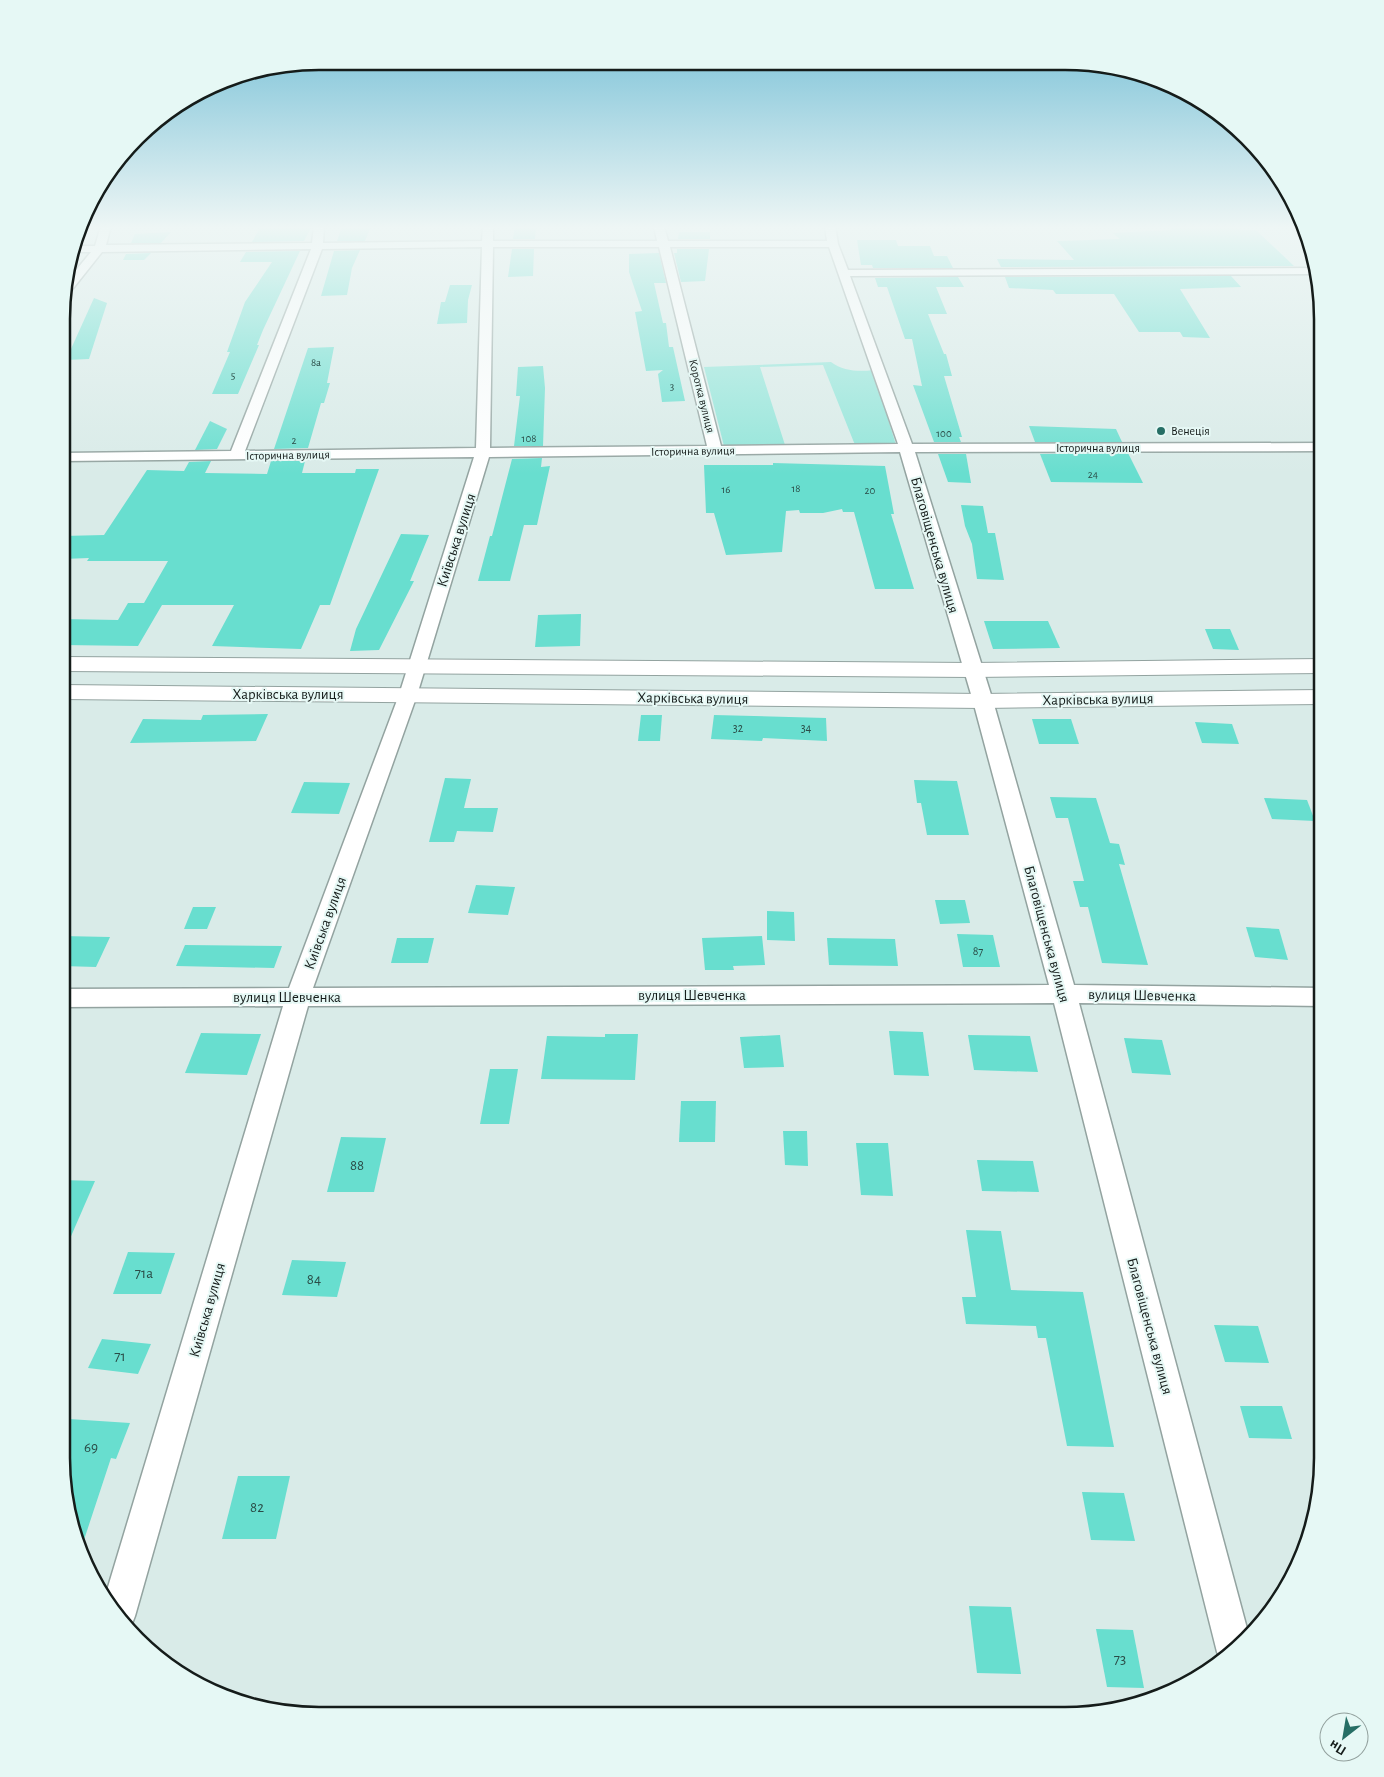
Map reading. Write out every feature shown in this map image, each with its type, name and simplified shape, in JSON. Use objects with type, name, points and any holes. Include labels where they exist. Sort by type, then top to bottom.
[{"type":"street","points":[[236,456],[293,309]]},
{"type":"street","name":"Київська вулиця","points":[[119,1608],[298,997],[408,695],[415,667],[483,453],[487,309]]},
{"type":"street","name":"Коротка вулиця","points":[[681,309],[715,450]]},
{"type":"street","name":"Благовіщенська вулиця","points":[[857,309],[906,448],[972,670],[983,700],[1064,994],[1232,1642]]},
{"type":"street","name":"Історична вулиця","points":[[70,457],[906,448],[1314,447]]},
{"type":"street","name":"Харківська вулиця","points":[[70,664],[972,670],[1314,666]]},
{"type":"street","name":"Харківська вулиця","points":[[70,692],[983,700],[1314,698]]},
{"type":"street","name":"вулиця Шевченка","points":[[70,998],[1064,994],[1314,997]]},
{"type":"green space","points":[[831,362],[851,370],[873,370],[896,445],[855,445],[823,365],[760,367],[785,445],[724,446],[704,367]]},
{"type":"building","points":[[89,309],[105,309],[89,359],[70,360],[70,351]]},
{"type":"building","points":[[243,309],[273,309],[238,394],[212,394],[230,352],[227,352]]},
{"type":"building","points":[[440,309],[468,309],[467,323],[437,324]]},
{"type":"building","points":[[641,309],[660,309],[663,323],[666,323],[669,347],[673,347],[685,401],[662,402],[658,374],[663,370],[646,371],[635,312],[642,311]]},
{"type":"building","points":[[895,309],[945,309],[947,314],[928,314],[944,354],[946,354],[952,376],[944,376],[962,437],[959,437],[961,442],[934,442],[913,385],[922,386],[912,339],[905,339]]},
{"type":"building","points":[[1124,309],[1192,309],[1210,338],[1183,337],[1180,332],[1139,332]]},
{"type":"building","points":[[334,347],[327,383],[330,383],[324,403],[321,403],[308,448],[274,449],[308,348]]},
{"type":"building","points":[[543,366],[545,388],[543,446],[514,446],[520,396],[516,396],[518,367]]},
{"type":"building","points":[[210,421],[227,429],[217,449],[195,450]]},
{"type":"building","points":[[1029,426],[1116,429],[1122,442],[1035,442]]},
{"type":"building","points":[[1128,453],[1143,483],[1051,482],[1040,454]]},
{"type":"building","points":[[938,454],[966,454],[971,483],[948,482]]},
{"type":"building","points":[[542,458],[541,467],[550,466],[537,525],[524,525],[510,581],[478,581],[512,459]]},
{"type":"building","points":[[211,461],[205,473],[267,474],[271,461],[305,461],[302,473],[355,473],[356,469],[379,469],[330,605],[320,605],[301,649],[212,646],[234,605],[162,605],[138,646],[70,645],[70,619],[118,620],[128,603],[144,603],[168,561],[87,561],[89,558],[70,559],[70,536],[104,535],[147,470],[184,471],[189,462]]},
{"type":"building","points":[[773,463],[885,466],[894,514],[891,514],[914,589],[875,589],[854,512],[843,512],[842,509],[823,513],[800,513],[799,510],[786,511],[782,552],[726,555],[714,513],[706,513],[704,465],[773,465]]},
{"type":"building","points":[[961,505],[983,506],[988,533],[995,533],[1004,580],[977,579],[972,544],[965,526]]},
{"type":"building","points":[[401,534],[429,535],[410,581],[414,581],[379,650],[350,651],[356,629]]},
{"type":"building","points":[[581,614],[580,646],[535,647],[538,615]]},
{"type":"building","points":[[984,621],[1048,621],[1060,648],[993,649]]},
{"type":"building","points":[[1205,629],[1230,629],[1239,650],[1213,649]]},
{"type":"building","points":[[268,714],[256,741],[130,743],[143,719],[201,720],[203,715]]},
{"type":"building","points":[[641,715],[662,715],[660,741],[638,741]]},
{"type":"building","points":[[714,715],[826,718],[827,741],[763,738],[762,741],[711,739]]},
{"type":"building","points":[[1032,719],[1071,719],[1079,744],[1039,744]]},
{"type":"building","points":[[1195,722],[1232,724],[1239,744],[1202,743]]},
{"type":"building","points":[[445,778],[471,779],[464,808],[498,808],[493,832],[457,831],[454,842],[429,842]]},
{"type":"building","points":[[914,780],[957,781],[969,835],[927,835],[921,803],[917,803]]},
{"type":"building","points":[[304,782],[350,783],[339,814],[291,813]]},
{"type":"building","points":[[1050,797],[1096,798],[1110,843],[1119,844],[1125,865],[1119,864],[1148,965],[1102,963],[1088,907],[1080,907],[1073,881],[1084,881],[1068,818],[1056,818]]},
{"type":"building","points":[[1264,798],[1307,800],[1314,821],[1272,819]]},
{"type":"building","points":[[476,885],[515,887],[508,915],[468,913]]},
{"type":"building","points":[[935,900],[965,900],[970,923],[940,924]]},
{"type":"building","points":[[193,907],[216,907],[207,929],[184,929]]},
{"type":"building","points":[[767,911],[794,912],[795,941],[767,940]]},
{"type":"building","points":[[1246,927],[1279,929],[1288,960],[1255,957]]},
{"type":"building","points":[[957,934],[993,935],[1000,967],[963,967]]},
{"type":"building","points":[[70,936],[110,937],[96,967],[70,966]]},
{"type":"building","points":[[762,936],[765,965],[733,966],[734,970],[705,970],[702,938]]},
{"type":"building","points":[[397,938],[434,938],[428,963],[391,963]]},
{"type":"building","points":[[827,938],[895,939],[898,966],[829,965]]},
{"type":"building","points":[[185,945],[282,946],[274,968],[176,966]]},
{"type":"building","points":[[889,1031],[923,1032],[929,1076],[894,1075]]},
{"type":"building","points":[[201,1033],[261,1034],[247,1075],[185,1073]]},
{"type":"building","points":[[605,1034],[638,1034],[635,1080],[541,1079],[547,1036],[605,1037]]},
{"type":"building","points":[[780,1035],[784,1067],[744,1068],[740,1037]]},
{"type":"building","points":[[968,1035],[1030,1036],[1038,1072],[974,1070]]},
{"type":"building","points":[[1124,1038],[1162,1040],[1171,1075],[1132,1073]]},
{"type":"building","points":[[490,1069],[518,1069],[509,1124],[480,1124]]},
{"type":"building","points":[[681,1101],[716,1101],[715,1142],[679,1142]]},
{"type":"building","points":[[783,1131],[807,1131],[808,1166],[785,1165]]},
{"type":"building","points":[[341,1137],[386,1138],[374,1192],[327,1192]]},
{"type":"building","points":[[856,1143],[888,1143],[893,1196],[861,1195]]},
{"type":"building","points":[[977,1160],[1033,1161],[1039,1192],[982,1191]]},
{"type":"building","points":[[70,1180],[95,1181],[70,1239]]},
{"type":"building","points":[[966,1230],[1001,1231],[1011,1290],[1083,1292],[1114,1447],[1067,1446],[1046,1338],[1038,1338],[1036,1326],[966,1324],[962,1297],[976,1297]]},
{"type":"building","points":[[128,1252],[175,1253],[161,1294],[113,1294]]},
{"type":"building","points":[[292,1260],[346,1262],[337,1297],[282,1295]]},
{"type":"building","points":[[1214,1325],[1258,1326],[1269,1363],[1225,1362]]},
{"type":"building","points":[[102,1339],[151,1344],[138,1374],[88,1368]]},
{"type":"building","points":[[1240,1406],[1282,1406],[1292,1439],[1249,1438]]},
{"type":"building","points":[[70,1419],[130,1423],[116,1459],[111,1458],[84,1540],[78,1523],[72,1491]]},
{"type":"building","points":[[238,1476],[290,1476],[276,1539],[222,1539]]},
{"type":"building","points":[[1082,1492],[1124,1493],[1135,1541],[1091,1540]]},
{"type":"building","points":[[969,1606],[1011,1607],[1021,1674],[977,1673]]},
{"type":"building","points":[[1096,1629],[1133,1630],[1144,1688],[1107,1687]]},
{"type":"place","name":"Венеція","points":[[1161,431]]}]
